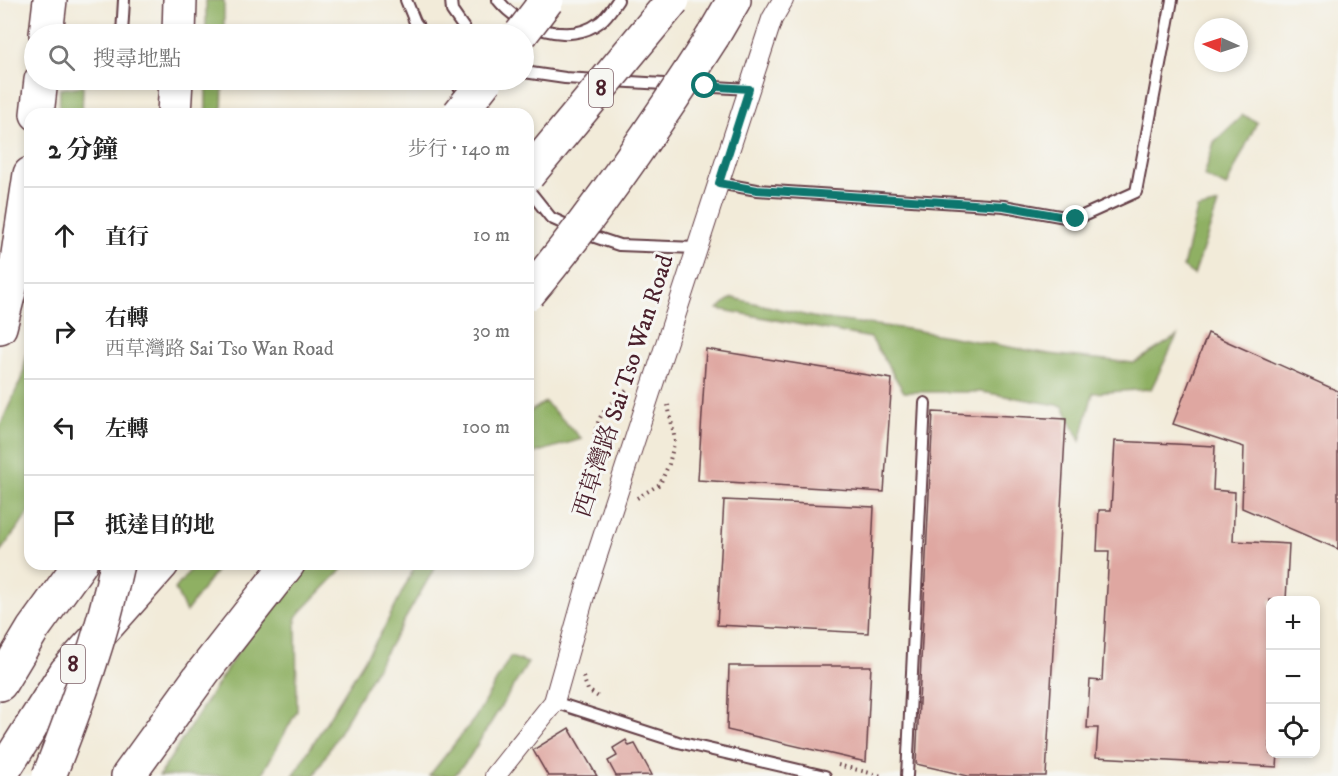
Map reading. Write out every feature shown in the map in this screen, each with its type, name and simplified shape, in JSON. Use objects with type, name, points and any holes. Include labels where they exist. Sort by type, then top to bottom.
[{"type":"highway","points":[[47,24],[50,0]]},
{"type":"highway","points":[[179,24],[180,0]]},
{"type":"highway","points":[[529,24],[547,0]]},
{"type":"highway","name":"8","points":[[534,168],[673,0]]},
{"type":"highway","points":[[534,286],[580,228],[651,130],[708,45],[734,0]]},
{"type":"highway","points":[[38,108],[40,90]]},
{"type":"highway","points":[[174,108],[175,90]]},
{"type":"highway","points":[[464,108],[478,90]]},
{"type":"highway","points":[[0,327],[17,261],[24,214]]},
{"type":"highway","name":"8","points":[[0,684],[33,629],[76,570]]},
{"type":"highway","points":[[49,776],[63,742],[108,605],[116,570]]},
{"type":"highway","name":"8","points":[[0,776],[66,672],[157,570]]},
{"type":"highway","points":[[128,776],[204,671],[283,570]]},
{"type":"street","name":"西草灣路 Sai Tso Wan Road","points":[[495,776],[554,702],[586,589],[696,248],[772,19],[783,0]]},
{"type":"lane","points":[[123,24],[124,0]]},
{"type":"lane","points":[[406,0],[416,24]]},
{"type":"lane","points":[[451,0],[452,11],[461,24]]},
{"type":"lane","points":[[498,0],[511,14],[526,24]]},
{"type":"lane","points":[[534,27],[554,32],[586,29],[600,22],[618,0]]},
{"type":"lane","points":[[719,183],[757,190],[1004,206],[1076,219],[1092,213],[1136,192],[1172,0]]},
{"type":"lane","points":[[534,73],[565,78],[749,89]]},
{"type":"lane","points":[[461,90],[473,108]]},
{"type":"lane","points":[[534,197],[551,218],[619,245],[696,248]]},
{"type":"lane","points":[[907,776],[925,403]]},
{"type":"lane","points":[[554,702],[678,742],[825,776]]},
{"type":"path","points":[[633,500],[660,484],[669,464],[675,440],[667,401]]},
{"type":"path","points":[[582,674],[588,690],[602,699]]},
{"type":"path","points":[[827,762],[882,776]]},
{"type":"green space","points":[[206,0],[224,0],[224,24],[206,24]]},
{"type":"green space","points":[[60,90],[83,90],[82,108],[59,108]]},
{"type":"green space","points":[[206,90],[223,90],[222,108],[206,108]]},
{"type":"green space","points":[[1243,115],[1257,122],[1226,187],[1204,176],[1214,142]]},
{"type":"green space","points":[[1218,204],[1194,275],[1183,267],[1197,209]]},
{"type":"green space","points":[[733,298],[817,318],[908,329],[1049,354],[1134,363],[1177,336],[1151,389],[1093,393],[1080,441],[1063,406],[982,392],[904,392],[871,338],[718,309]]},
{"type":"green space","points":[[24,369],[24,519],[0,552],[0,426]]},
{"type":"green space","points":[[545,402],[582,439],[534,453],[534,409]]},
{"type":"green space","points":[[190,570],[217,570],[186,612],[175,589]]},
{"type":"green space","points":[[298,570],[341,570],[296,617],[297,711],[261,776],[159,776],[256,623]]},
{"type":"green space","points":[[413,570],[434,570],[314,776],[293,776],[384,628]]},
{"type":"green space","points":[[510,657],[528,663],[469,758],[454,776],[429,776],[475,718]]},
{"type":"building","points":[[1208,333],[1338,391],[1338,549],[1242,508],[1244,447],[1173,424]]},
{"type":"building","points":[[706,349],[892,379],[884,492],[698,480]]},
{"type":"building","points":[[933,412],[1066,419],[1046,776],[968,776],[916,764]]},
{"type":"building","points":[[1115,441],[1215,446],[1213,490],[1235,492],[1233,541],[1289,544],[1286,596],[1266,596],[1266,758],[1278,758],[1277,767],[1096,757],[1098,728],[1087,728],[1090,680],[1102,681],[1109,551],[1097,551],[1099,510],[1111,510]]},
{"type":"building","points":[[724,500],[874,507],[868,633],[717,625]]},
{"type":"building","points":[[729,666],[871,666],[866,762],[727,730]]},
{"type":"building","points":[[569,728],[597,776],[548,776],[533,750]]},
{"type":"building","points":[[626,740],[629,746],[635,744],[652,775],[616,776],[608,761],[617,756],[613,748]]},
{"type":"route","points":[[705,86],[749,89],[719,183],[757,190],[1004,206],[1076,219]]}]
